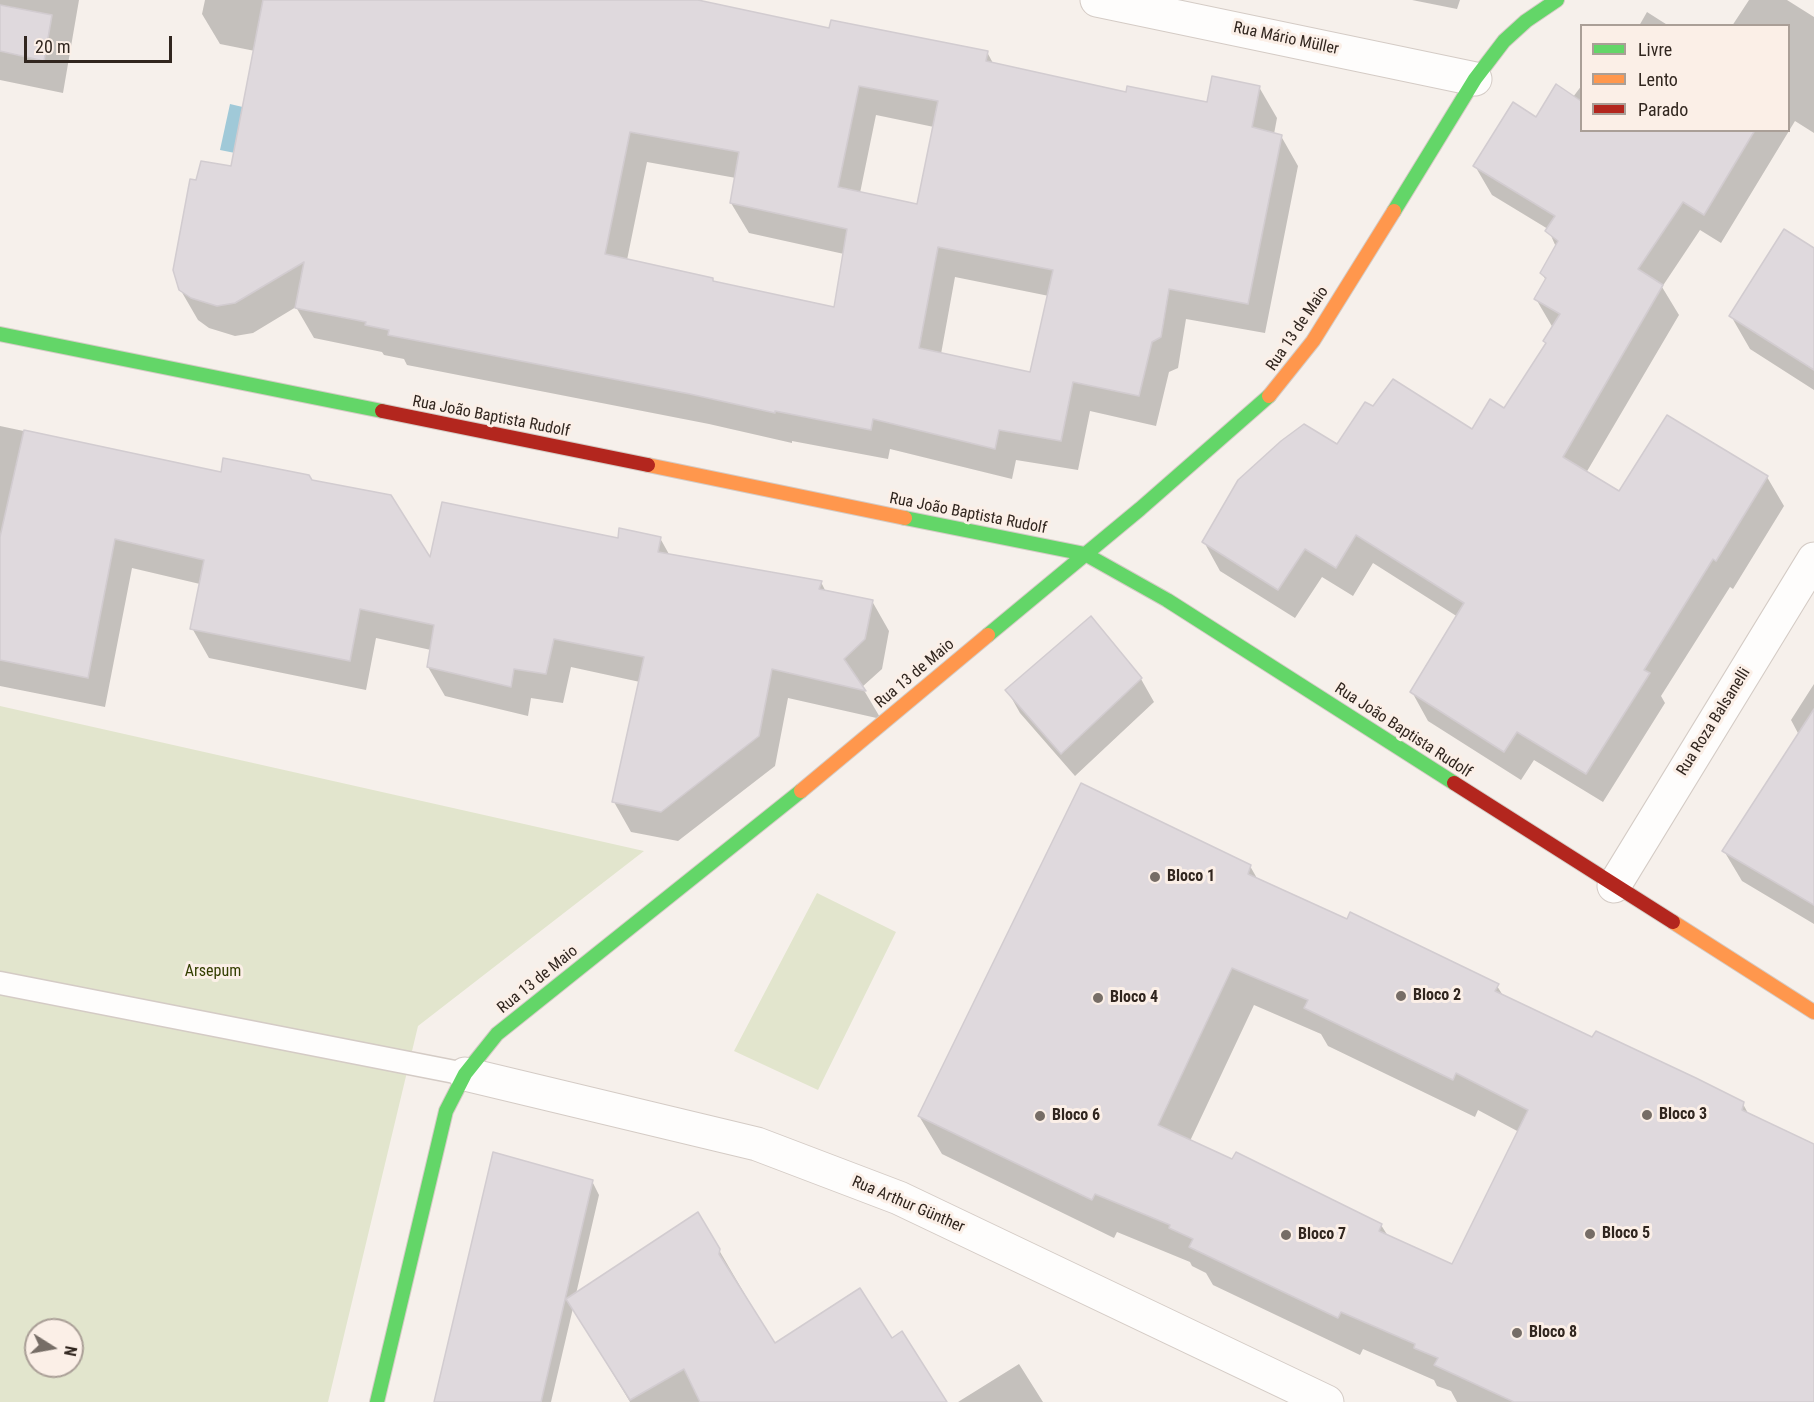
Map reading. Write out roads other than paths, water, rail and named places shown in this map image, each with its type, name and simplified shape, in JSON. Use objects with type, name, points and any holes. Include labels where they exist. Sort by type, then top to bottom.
[{"type":"street","name":"Rua Mário Müller","points":[[1096,0],[1475,79]]},
{"type":"street","name":"Rua 13 de Maio","points":[[377,1402],[446,1111],[465,1074],[497,1034],[774,813],[1228,434],[1271,395],[1293,370],[1313,341],[1475,79],[1504,41],[1557,0]]},
{"type":"street","name":"Rua João Baptista Rudolf","points":[[0,334],[1085,554],[1167,600],[1814,1012]]},
{"type":"street","name":"Rua Roza Balsanelli","points":[[1614,886],[1814,559]]},
{"type":"street","name":"Rua Arthur Günther","points":[[465,1074],[757,1144],[888,1194],[1328,1402]]},
{"type":"lane","points":[[0,983],[465,1074]]},
{"type":"water","points":[[230,104],[289,118],[240,154],[220,150]]},
{"type":"place","name":"Bloco 1","points":[[1155,877]]},
{"type":"place","name":"Bloco 2","points":[[1401,996]]},
{"type":"place","name":"Bloco 4","points":[[1098,998]]},
{"type":"place","name":"Bloco 3","points":[[1647,1115]]},
{"type":"place","name":"Bloco 6","points":[[1040,1116]]},
{"type":"place","name":"Bloco 5","points":[[1590,1234]]},
{"type":"place","name":"Bloco 7","points":[[1286,1235]]},
{"type":"place","name":"Bloco 8","points":[[1517,1333]]},
{"type":"park label","name":"Arsepum","points":[[213,972]]}]
